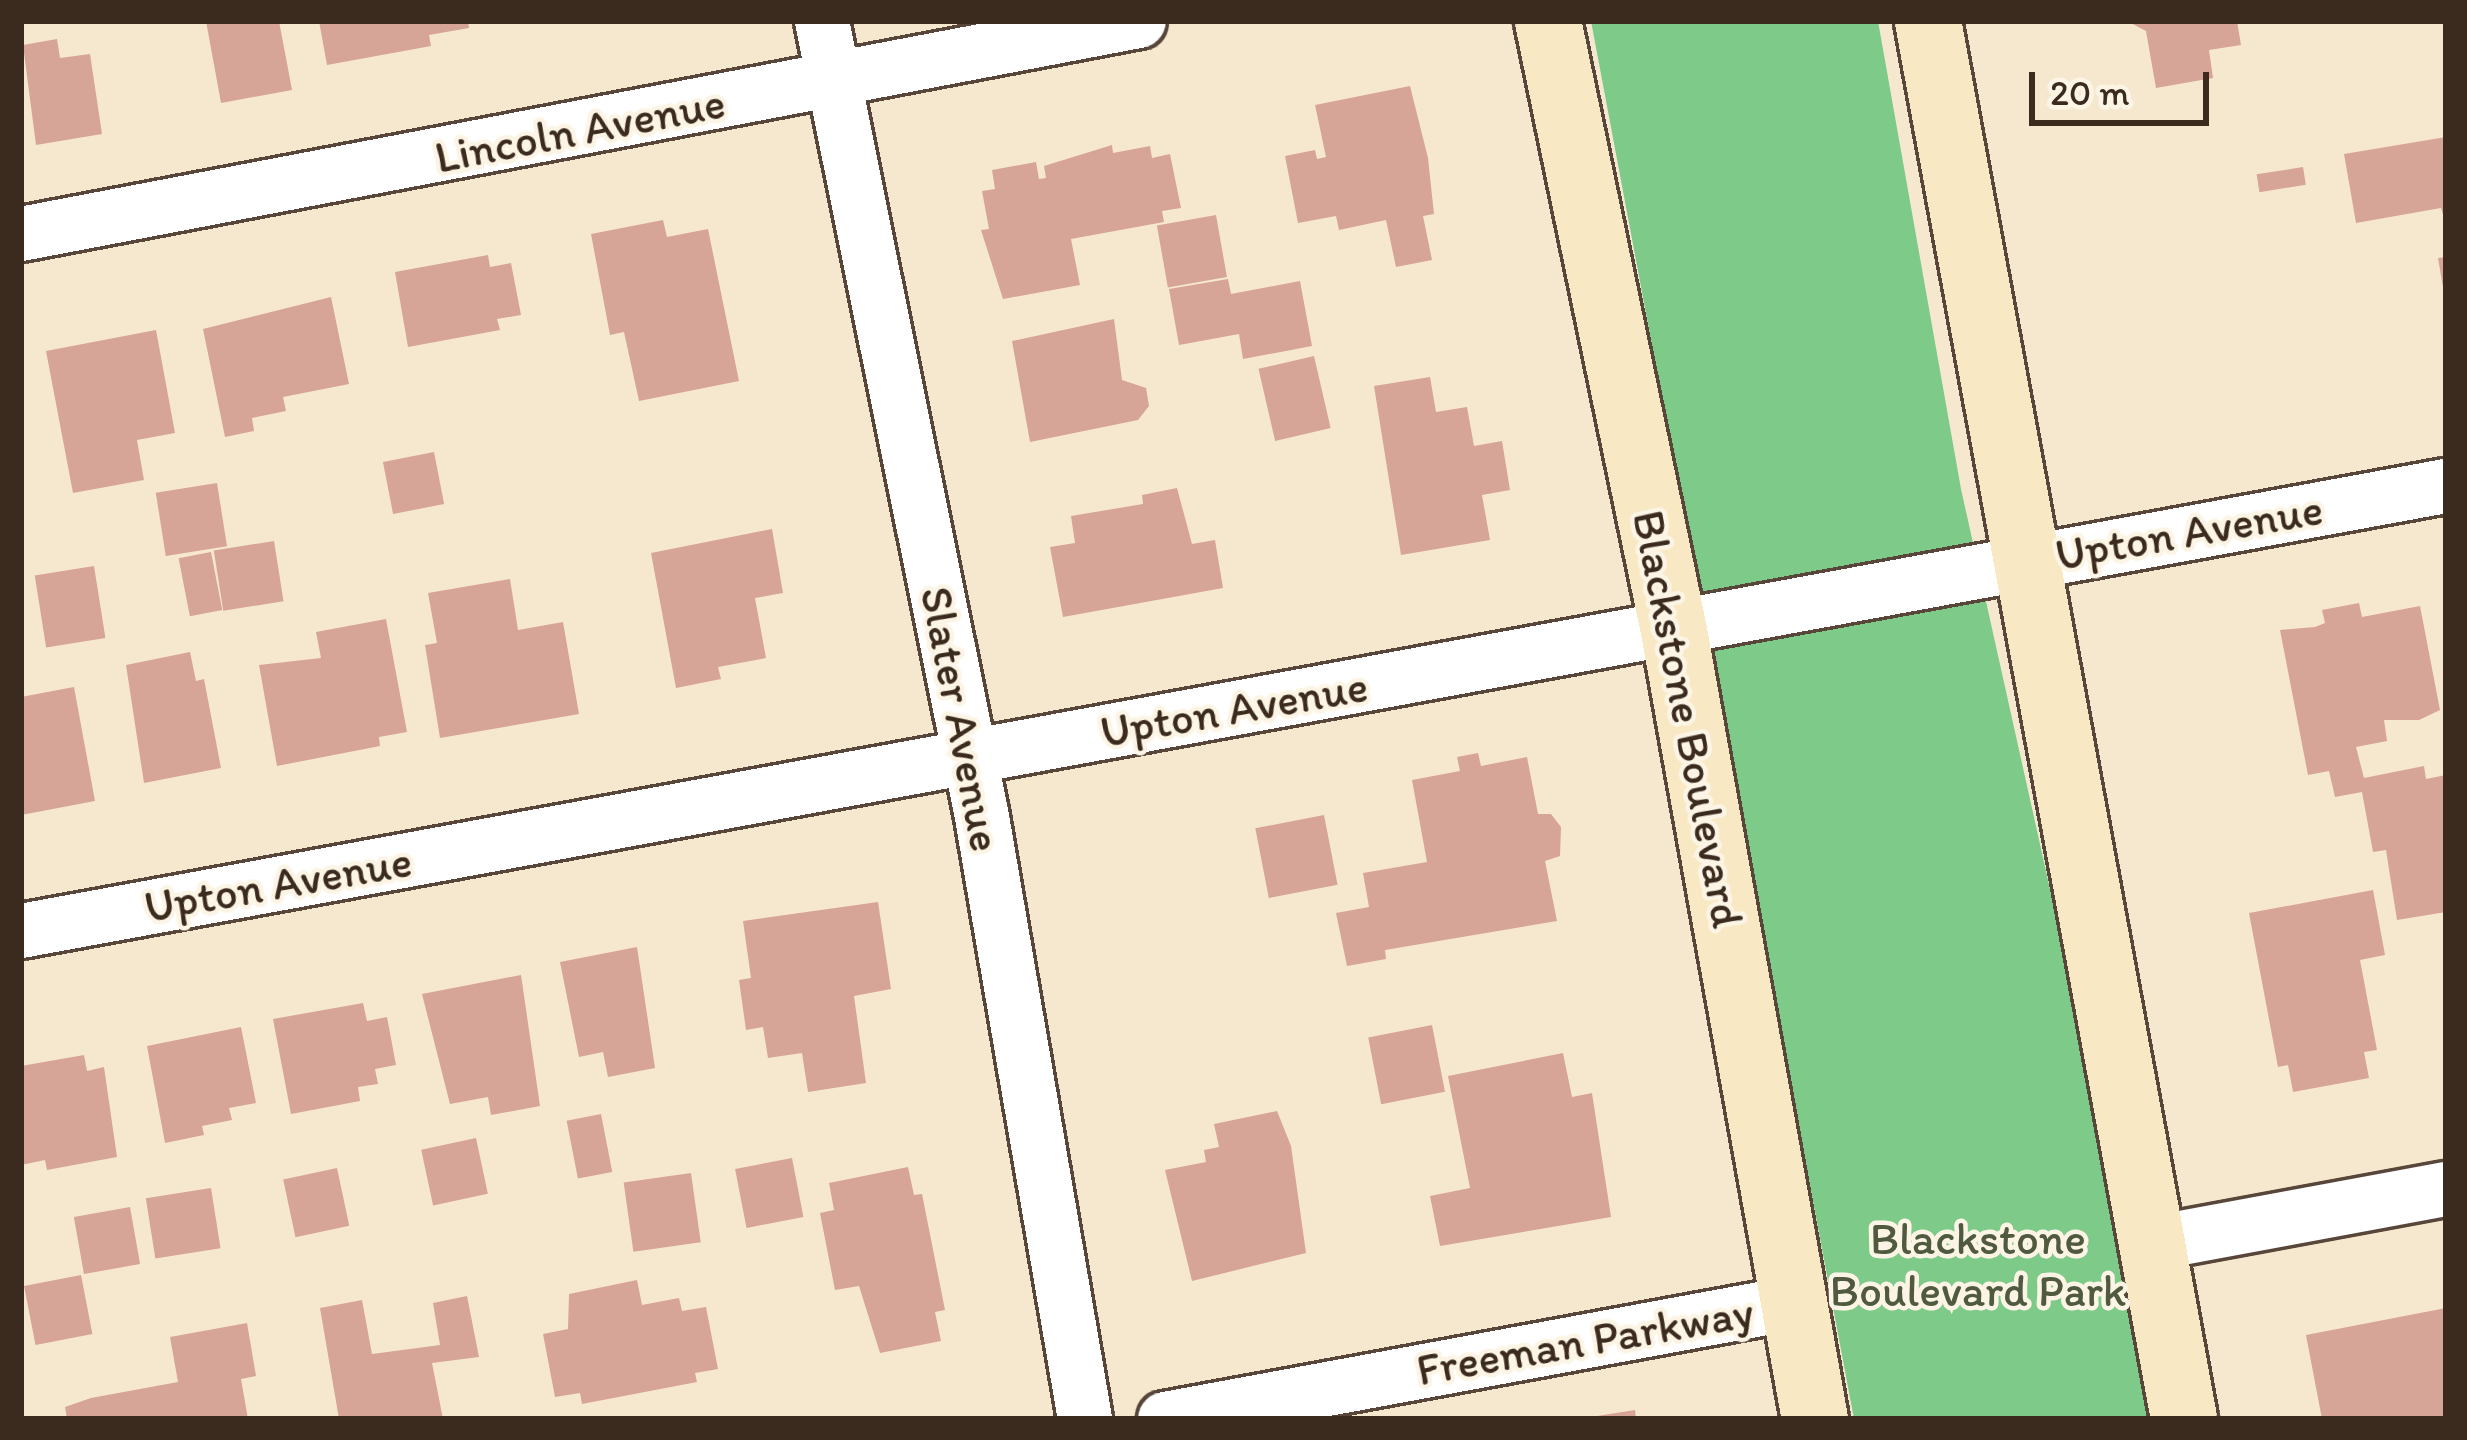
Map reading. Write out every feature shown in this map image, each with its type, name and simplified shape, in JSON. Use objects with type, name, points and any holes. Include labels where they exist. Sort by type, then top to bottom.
[{"type":"main road","name":"Blackstone Boulevard","points":[[1548,21],[1675,631],[1815,1419]]},
{"type":"main road","points":[[1928,21],[2184,1419]]},
{"type":"street","name":"Slater Avenue","points":[[822,21],[969,758],[1085,1419]]},
{"type":"street","name":"Lincoln Avenue","points":[[21,234],[1139,21]]},
{"type":"street","name":"Upton Avenue","points":[[21,931],[2446,486]]},
{"type":"street","points":[[2149,1244],[2446,1189]]},
{"type":"street","name":"Freeman Parkway","points":[[1165,1419],[1793,1303]]},
{"type":"green space","name":"Blackstone Boulevard Park","points":[[1591,21],[1878,21],[1961,489],[2130,1249],[2155,1419],[1854,1419]]},
{"type":"building","points":[[206,21],[279,21],[292,90],[221,103]]},
{"type":"building","points":[[319,21],[468,21],[469,28],[429,35],[431,46],[327,65]]},
{"type":"building","points":[[2127,21],[2237,21],[2241,45],[2209,50],[2213,78],[2156,88],[2146,31]]},
{"type":"building","points":[[57,39],[60,58],[90,54],[102,134],[36,145],[23,45]]},
{"type":"building","points":[[1410,86],[1428,158],[1434,214],[1423,216],[1432,260],[1396,267],[1386,220],[1339,230],[1336,216],[1298,223],[1285,156],[1315,150],[1317,159],[1326,157],[1315,105]]},
{"type":"building","points":[[2446,137],[2446,225],[2441,208],[2356,223],[2344,154]]},
{"type":"building","points":[[1112,145],[1113,153],[1150,146],[1152,158],[1170,154],[1181,208],[1162,211],[1164,222],[1071,239],[1080,285],[1003,299],[981,230],[989,229],[982,191],[995,189],[992,170],[1036,162],[1039,179],[1046,178],[1044,166]]},
{"type":"building","points":[[2303,167],[2306,185],[2259,192],[2257,174]]},
{"type":"building","points":[[1216,215],[1227,277],[1168,287],[1157,225]]},
{"type":"building","points":[[663,220],[667,237],[708,229],[739,381],[639,401],[624,332],[610,335],[591,234]]},
{"type":"building","points":[[488,255],[490,267],[511,263],[521,315],[497,319],[500,330],[408,347],[395,272]]},
{"type":"building","points":[[2446,257],[2446,293],[2444,293],[2438,258]]},
{"type":"building","points":[[1228,279],[1231,294],[1300,281],[1312,346],[1243,359],[1239,334],[1179,345],[1169,289]]},
{"type":"building","points":[[331,297],[349,384],[283,397],[286,411],[252,418],[254,431],[225,437],[203,329]]},
{"type":"building","points":[[1114,319],[1122,380],[1146,388],[1149,406],[1138,420],[1030,442],[1012,341]]},
{"type":"building","points":[[156,330],[175,433],[137,440],[144,480],[73,493],[46,351]]},
{"type":"building","points":[[1314,356],[1331,428],[1275,441],[1258,369]]},
{"type":"building","points":[[1430,377],[1436,412],[1467,407],[1474,446],[1502,441],[1510,490],[1482,495],[1490,540],[1401,555],[1374,386]]},
{"type":"building","points":[[434,452],[444,504],[393,514],[383,462]]},
{"type":"building","points":[[217,483],[227,546],[166,556],[156,493]]},
{"type":"building","points":[[1177,488],[1192,544],[1215,540],[1223,588],[1063,617],[1050,547],[1075,543],[1071,516],[1143,504],[1142,495]]},
{"type":"building","points":[[772,529],[783,593],[755,598],[766,658],[718,667],[721,679],[676,688],[651,553]]},
{"type":"building","points":[[274,541],[284,601],[223,611],[214,551]]},
{"type":"building","points":[[211,552],[222,610],[190,616],[179,558]]},
{"type":"building","points":[[94,566],[105,638],[46,647],[35,575]]},
{"type":"building","points":[[510,579],[518,630],[563,622],[579,714],[440,738],[425,645],[437,643],[428,593]]},
{"type":"building","points":[[2359,603],[2362,617],[2420,606],[2440,710],[2419,720],[2384,720],[2387,741],[2356,747],[2364,778],[2424,766],[2426,779],[2446,775],[2446,912],[2397,920],[2386,850],[2373,852],[2362,792],[2335,797],[2329,771],[2308,775],[2280,630],[2315,627],[2325,623],[2322,610]]},
{"type":"building","points":[[386,619],[407,732],[379,737],[380,746],[277,766],[259,665],[321,658],[316,632]]},
{"type":"building","points":[[190,652],[196,681],[204,679],[221,768],[144,783],[126,665]]},
{"type":"building","points":[[74,687],[95,801],[21,815],[21,697]]},
{"type":"building","points":[[1478,753],[1481,766],[1527,757],[1538,814],[1551,814],[1561,827],[1560,856],[1545,861],[1557,921],[1385,950],[1386,959],[1347,966],[1336,913],[1369,907],[1363,873],[1427,862],[1412,780],[1460,771],[1457,757]]},
{"type":"building","points":[[1324,815],[1338,885],[1269,898],[1255,828]]},
{"type":"building","points":[[2373,890],[2385,955],[2360,960],[2377,1050],[2364,1052],[2369,1078],[2293,1092],[2288,1065],[2278,1067],[2249,913]]},
{"type":"building","points":[[878,902],[891,989],[854,996],[866,1083],[808,1092],[802,1053],[768,1058],[763,1027],[746,1030],[739,980],[751,978],[743,921]]},
{"type":"building","points":[[637,947],[655,1068],[608,1077],[603,1052],[579,1057],[560,962]]},
{"type":"building","points":[[521,975],[540,1106],[491,1115],[488,1097],[450,1104],[422,994]]},
{"type":"building","points":[[363,1003],[367,1021],[387,1017],[396,1065],[375,1069],[378,1084],[358,1087],[360,1101],[291,1114],[273,1019]]},
{"type":"building","points":[[1432,1025],[1445,1092],[1381,1104],[1368,1037]]},
{"type":"building","points":[[241,1027],[256,1103],[229,1108],[232,1120],[202,1126],[204,1135],[165,1143],[147,1046]]},
{"type":"building","points":[[1563,1053],[1572,1097],[1592,1093],[1611,1217],[1440,1246],[1430,1196],[1470,1188],[1448,1076]]},
{"type":"building","points":[[84,1055],[87,1071],[104,1067],[117,1157],[47,1170],[45,1160],[21,1165],[21,1066]]},
{"type":"building","points":[[1277,1111],[1291,1146],[1306,1253],[1192,1281],[1165,1170],[1206,1162],[1204,1150],[1219,1147],[1214,1124]]},
{"type":"building","points":[[601,1114],[612,1172],[578,1179],[567,1121]]},
{"type":"building","points":[[476,1138],[488,1194],[433,1205],[421,1150]]},
{"type":"building","points":[[792,1158],[803,1217],[747,1228],[735,1169]]},
{"type":"building","points":[[908,1167],[914,1195],[922,1194],[945,1310],[935,1312],[941,1341],[880,1353],[859,1286],[835,1290],[820,1213],[834,1210],[829,1183]]},
{"type":"building","points":[[337,1168],[349,1226],[295,1237],[283,1179]]},
{"type":"building","points":[[691,1173],[701,1242],[633,1252],[624,1182]]},
{"type":"building","points":[[211,1188],[221,1248],[155,1259],[146,1198]]},
{"type":"building","points":[[130,1207],[140,1264],[84,1274],[74,1217]]},
{"type":"building","points":[[81,1275],[92,1334],[36,1345],[24,1286]]},
{"type":"building","points":[[637,1280],[642,1305],[679,1298],[682,1311],[706,1307],[718,1369],[695,1373],[697,1382],[582,1404],[580,1393],[555,1397],[543,1334],[568,1329],[569,1294]]},
{"type":"building","points":[[467,1296],[479,1357],[432,1363],[443,1419],[339,1419],[320,1308],[362,1300],[372,1354],[440,1345],[433,1303]]},
{"type":"building","points":[[2446,1308],[2446,1419],[2322,1419],[2306,1335]]},
{"type":"building","points":[[247,1323],[256,1376],[241,1379],[248,1419],[67,1419],[65,1407],[91,1398],[178,1382],[170,1337]]},
{"type":"building","points":[[1635,1410],[1636,1419],[1597,1419],[1597,1416]]}]
